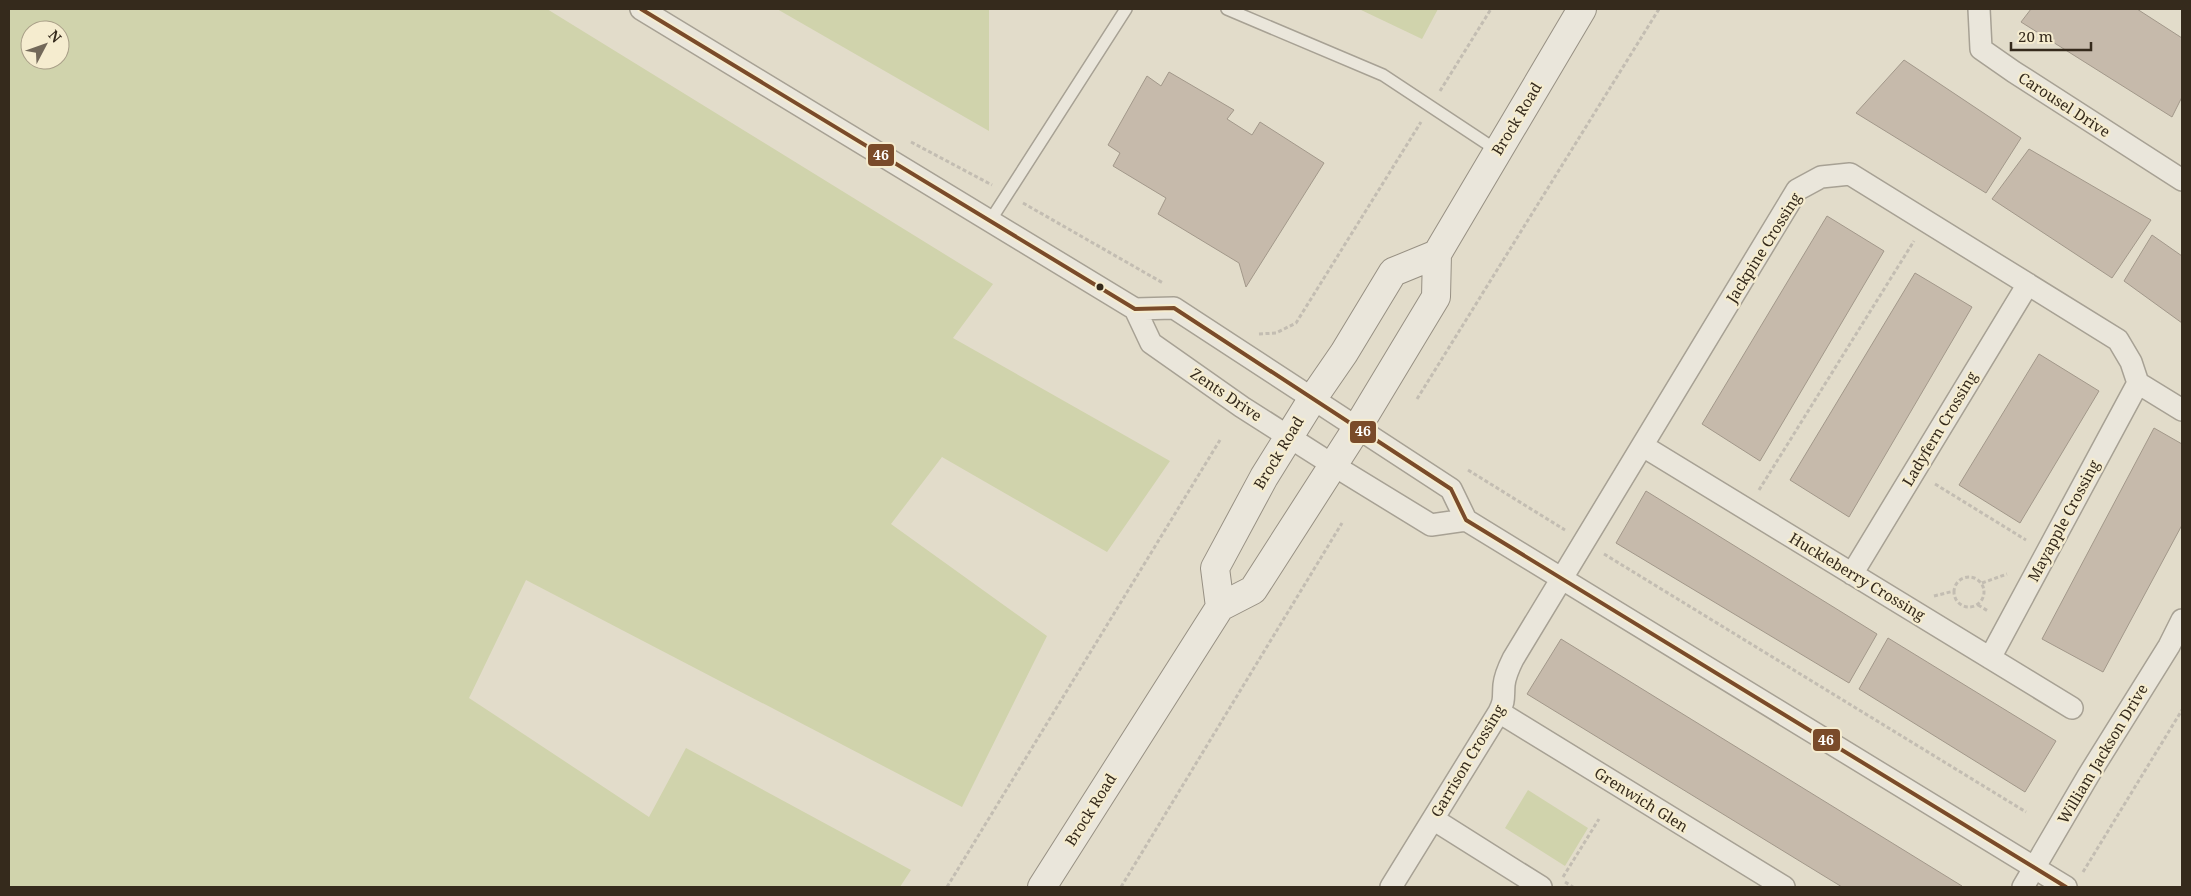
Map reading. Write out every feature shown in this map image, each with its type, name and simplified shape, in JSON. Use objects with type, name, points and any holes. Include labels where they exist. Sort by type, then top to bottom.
[{"type":"main road","name":"Brock Road","points":[[1042,887],[1220,607],[1215,568],[1264,477],[1313,398],[1344,354],[1394,272],[1436,254],[1582,9]]},
{"type":"main road","points":[[1220,607],[1253,590],[1357,428],[1436,297],[1436,254]]},
{"type":"street","points":[[642,9],[1135,309],[1174,308],[1451,489],[1466,520],[2035,868],[2072,883]]},
{"type":"street","name":"Carousel Drive","points":[[1979,9],[1981,49],[2182,180]]},
{"type":"street","name":"Jackpine Crossing","points":[[1562,578],[1797,190],[1822,177],[1850,174],[2118,340],[2131,362],[2138,383]]},
{"type":"street","name":"Ladyfern Crossing","points":[[1852,574],[2028,284]]},
{"type":"street","name":"Zents Drive","points":[[1135,309],[1151,343],[1289,437],[1431,525],[1466,520]]},
{"type":"street","points":[[2138,383],[2182,410]]},
{"type":"street","name":"Mayapple Crossing","points":[[1990,658],[2138,383]]},
{"type":"street","name":"Huckleberry Crossing","points":[[1643,446],[2072,708]]},
{"type":"street","name":"Garrison Crossing","points":[[1391,887],[1499,712],[1505,700],[1506,672],[1562,578]]},
{"type":"street","name":"William Jackson Drive","points":[[2023,887],[2088,776],[2176,651],[2182,620]]},
{"type":"street","name":"Grenwich Glen","points":[[1499,712],[1784,887]]},
{"type":"street","points":[[1433,819],[1541,887]]},
{"type":"lane","points":[[990,221],[1126,9]]},
{"type":"lane","points":[[1227,9],[1383,75],[1498,152]]},
{"type":"path","points":[[1256,334],[1276,333],[1296,323],[1491,9]]},
{"type":"path","points":[[1417,399],[1659,9]]},
{"type":"path","points":[[903,138],[1172,287]]},
{"type":"path","points":[[1747,509],[1925,221]]},
{"type":"path","points":[[947,887],[1220,440]]},
{"type":"path","points":[[1466,469],[2026,812]]},
{"type":"path","points":[[1928,479],[2032,544]]},
{"type":"path","points":[[1121,887],[1342,523]]},
{"type":"path","points":[[1982,584],[2013,571]]},
{"type":"path","points":[[1965,577],[1974,578],[1982,584],[1984,597],[1978,605],[1969,608],[1956,600],[1954,591],[1957,582],[1965,577]]},
{"type":"path","points":[[1926,597],[1954,591]]},
{"type":"path","points":[[2072,883],[2182,710]]},
{"type":"path","points":[[1561,880],[1599,819]]},
{"type":"green space","points":[[9,9],[547,9],[993,284],[953,338],[1170,461],[1107,552],[942,457],[891,524],[1047,636],[962,807],[526,580],[469,698],[649,817],[686,748],[911,870],[900,887],[9,887]]},
{"type":"green space","points":[[777,9],[989,9],[989,131]]},
{"type":"green space","points":[[1359,9],[1438,9],[1422,39]]},
{"type":"green space","points":[[1528,790],[1588,828],[1565,866],[1505,828]]},
{"type":"building","points":[[2031,9],[2137,9],[2182,38],[2182,97],[2172,117],[2021,22]]},
{"type":"building","points":[[1904,60],[2021,138],[1986,193],[1856,113]]},
{"type":"building","points":[[1169,72],[1234,110],[1227,119],[1252,135],[1260,122],[1324,163],[1246,287],[1239,263],[1158,214],[1166,198],[1113,166],[1120,153],[1108,145],[1147,76],[1161,86]]},
{"type":"building","points":[[2029,149],[2151,220],[2112,278],[1992,199]]},
{"type":"building","points":[[1827,216],[1884,251],[1760,461],[1702,424]]},
{"type":"building","points":[[2152,235],[2182,256],[2182,323],[2124,281]]},
{"type":"building","points":[[1915,273],[1972,307],[1849,517],[1790,480]]},
{"type":"building","points":[[2039,354],[2099,391],[2020,523],[1959,485]]},
{"type":"building","points":[[2154,428],[2182,444],[2182,525],[2103,672],[2042,639]]},
{"type":"building","points":[[1646,491],[1877,634],[1849,683],[1616,543]]},
{"type":"building","points":[[1888,638],[2056,741],[2025,792],[1859,689]]},
{"type":"building","points":[[1561,639],[1962,886],[1842,887],[1527,694]]},
{"type":"transit line","name":"46","points":[[641,9],[1135,309],[1174,308],[1451,489],[1466,520],[2066,887]]}]
